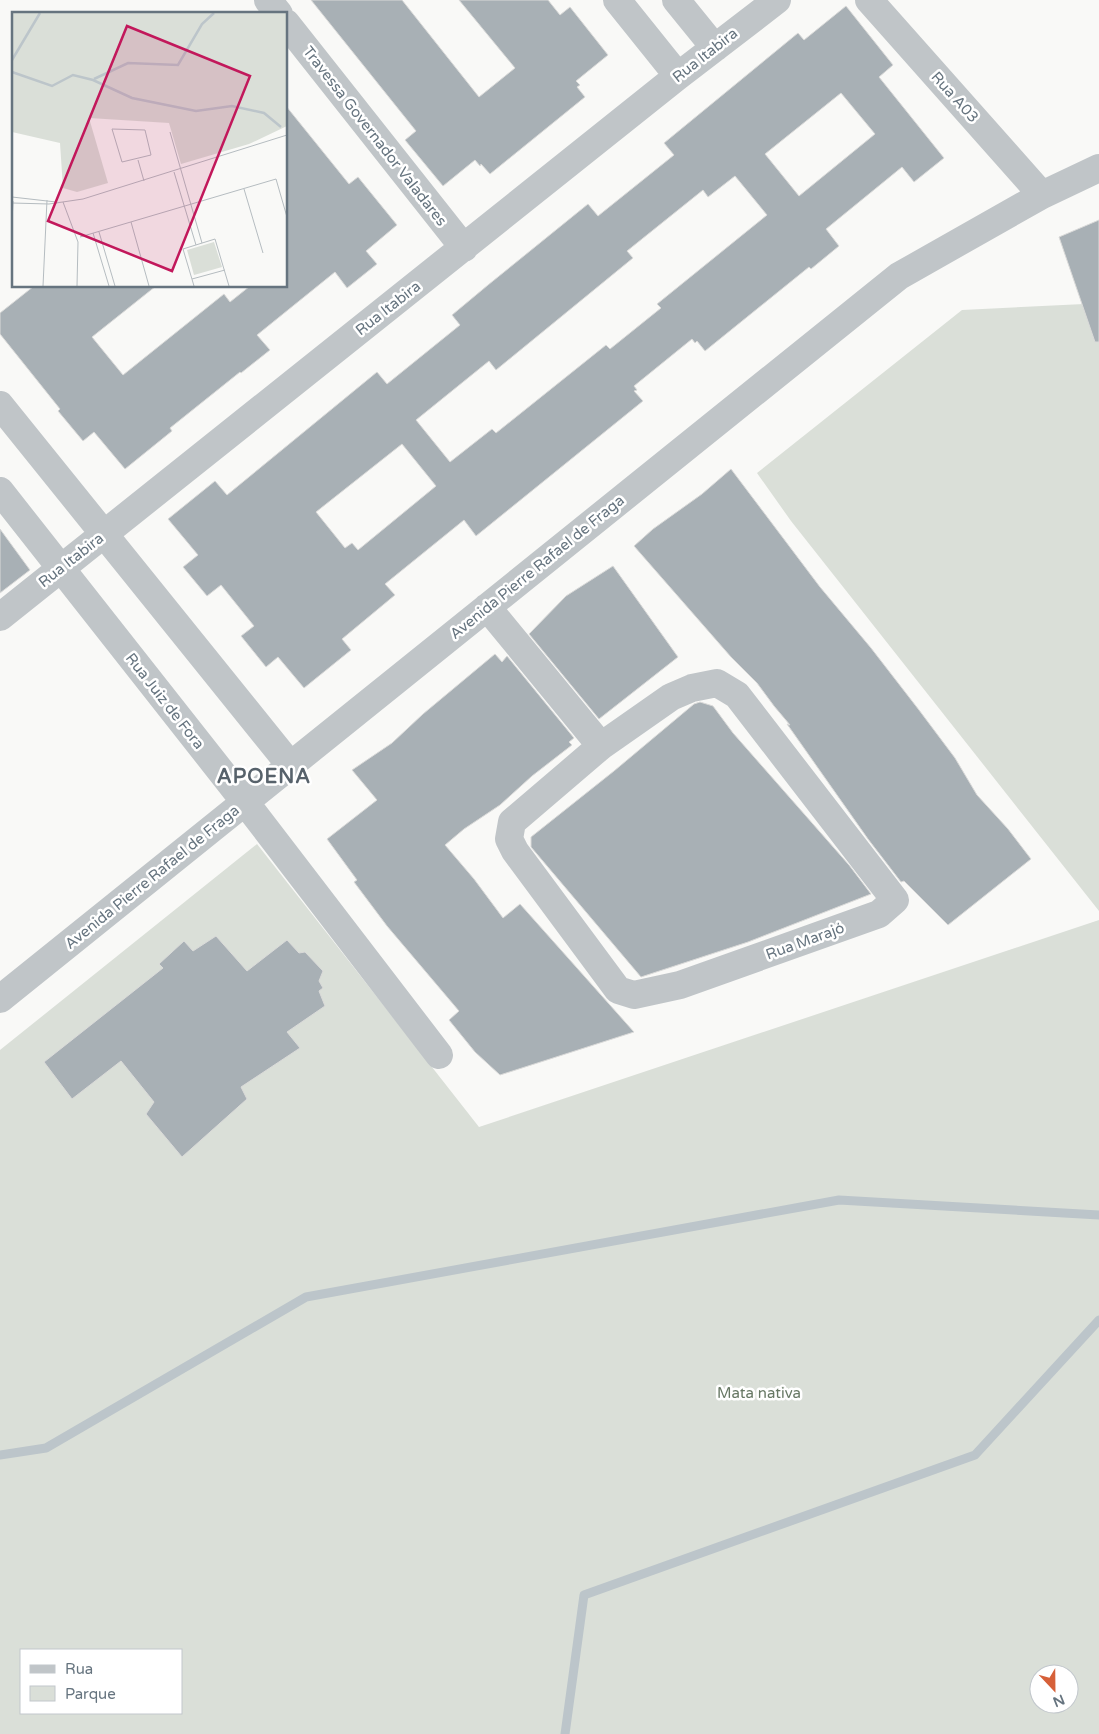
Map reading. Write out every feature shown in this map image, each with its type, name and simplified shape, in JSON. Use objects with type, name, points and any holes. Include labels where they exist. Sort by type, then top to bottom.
[{"type":"street","points":[[268,0],[277,12]]},
{"type":"street","points":[[617,0],[678,76]]},
{"type":"street","points":[[676,0],[715,48]]},
{"type":"street","name":"Rua Itabira","points":[[0,617],[678,76],[777,0]]},
{"type":"street","name":"Rua A03","points":[[869,0],[1042,195]]},
{"type":"street","name":"Travessa Governador Valadares","points":[[288,26],[464,248]]},
{"type":"street","name":"Avenida Pierre Rafael de Fraga","points":[[0,999],[899,276],[1042,195],[1099,169]]},
{"type":"street","points":[[0,405],[291,766]]},
{"type":"street","name":"Rua Juiz de Fora","points":[[0,491],[245,802],[440,1054]]},
{"type":"street","points":[[487,607],[601,746]]},
{"type":"street","name":"Rua Marajó","points":[[717,683],[738,695],[895,900],[879,914],[680,986],[634,995],[618,990],[515,851],[510,839],[512,822],[601,746],[671,697],[692,688],[717,683]]},
{"type":"green space","points":[[1084,304],[1099,335],[1099,911],[791,521],[757,473],[962,310]]},
{"type":"green space","name":"Mata nativa","points":[[257,844],[479,1127],[1099,920],[1099,1734],[0,1734],[0,1050]]},
{"type":"building","points":[[311,0],[402,0],[479,97],[515,68],[459,0],[548,0],[560,15],[570,7],[608,55],[576,81],[580,85],[577,87],[585,97],[490,174],[475,160],[443,186],[405,140],[416,131]]},
{"type":"building","points":[[846,6],[893,65],[879,77],[944,158],[914,182],[902,167],[826,229],[839,246],[811,269],[809,267],[705,351],[697,341],[695,343],[692,339],[634,386],[637,390],[634,391],[643,401],[476,536],[464,520],[385,584],[395,595],[342,639],[351,650],[304,688],[278,657],[266,667],[241,636],[254,626],[221,585],[207,596],[183,567],[198,555],[168,519],[215,481],[227,495],[377,372],[387,384],[460,325],[452,315],[488,285],[588,204],[598,216],[674,155],[664,143],[798,33],[804,40]],"holes":[[[841,93],[875,134],[799,196],[765,154]],[[735,176],[767,215],[657,304],[661,308],[610,349],[606,345],[496,433],[492,429],[450,462],[416,420],[489,361],[496,370],[633,258],[627,251],[703,190],[708,197]],[[402,444],[436,486],[358,550],[352,543],[345,548],[316,512]]]},
{"type":"building","points":[[288,108],[349,184],[358,177],[397,225],[366,251],[377,264],[347,288],[335,272],[257,335],[270,350],[170,428],[172,431],[125,469],[94,432],[83,441],[0,334],[0,313],[31,288],[153,288],[92,337],[123,375],[224,294],[230,302],[248,288],[288,288]]},
{"type":"building","points":[[1099,220],[1099,342],[1095,342],[1059,237]]},
{"type":"building","points":[[731,469],[820,587],[919,710],[955,758],[977,795],[1008,829],[1031,859],[948,925],[904,881],[901,882],[868,839],[787,724],[790,725],[757,683],[731,657],[634,546],[653,529],[702,494]]},
{"type":"building","points":[[0,529],[30,570],[0,593]]},
{"type":"building","points":[[613,566],[678,657],[599,719],[529,634],[566,596]]},
{"type":"building","points":[[495,654],[502,662],[507,656],[574,738],[569,742],[572,745],[532,776],[500,805],[464,829],[445,845],[474,879],[503,918],[520,904],[634,1032],[500,1075],[475,1052],[449,1020],[459,1011],[387,926],[354,882],[357,880],[327,839],[377,800],[352,770],[392,743],[423,714]]},
{"type":"building","points":[[700,702],[713,706],[733,733],[849,865],[871,894],[748,942],[641,977],[531,847],[531,837],[694,704]]},
{"type":"building","points":[[216,936],[247,971],[287,940],[299,953],[305,952],[323,971],[319,981],[323,988],[319,991],[325,1006],[287,1032],[300,1048],[241,1087],[247,1099],[182,1157],[146,1114],[154,1102],[121,1061],[72,1099],[44,1062],[163,968],[159,964],[184,941],[193,951]]},
{"type":"waterway","points":[[0,1455],[46,1448],[306,1297],[839,1200],[1099,1215]]},
{"type":"waterway","points":[[565,1734],[584,1595],[975,1455],[1099,1320]]},
{"type":"district","name":"APOENA","points":[[264,777]]}]
